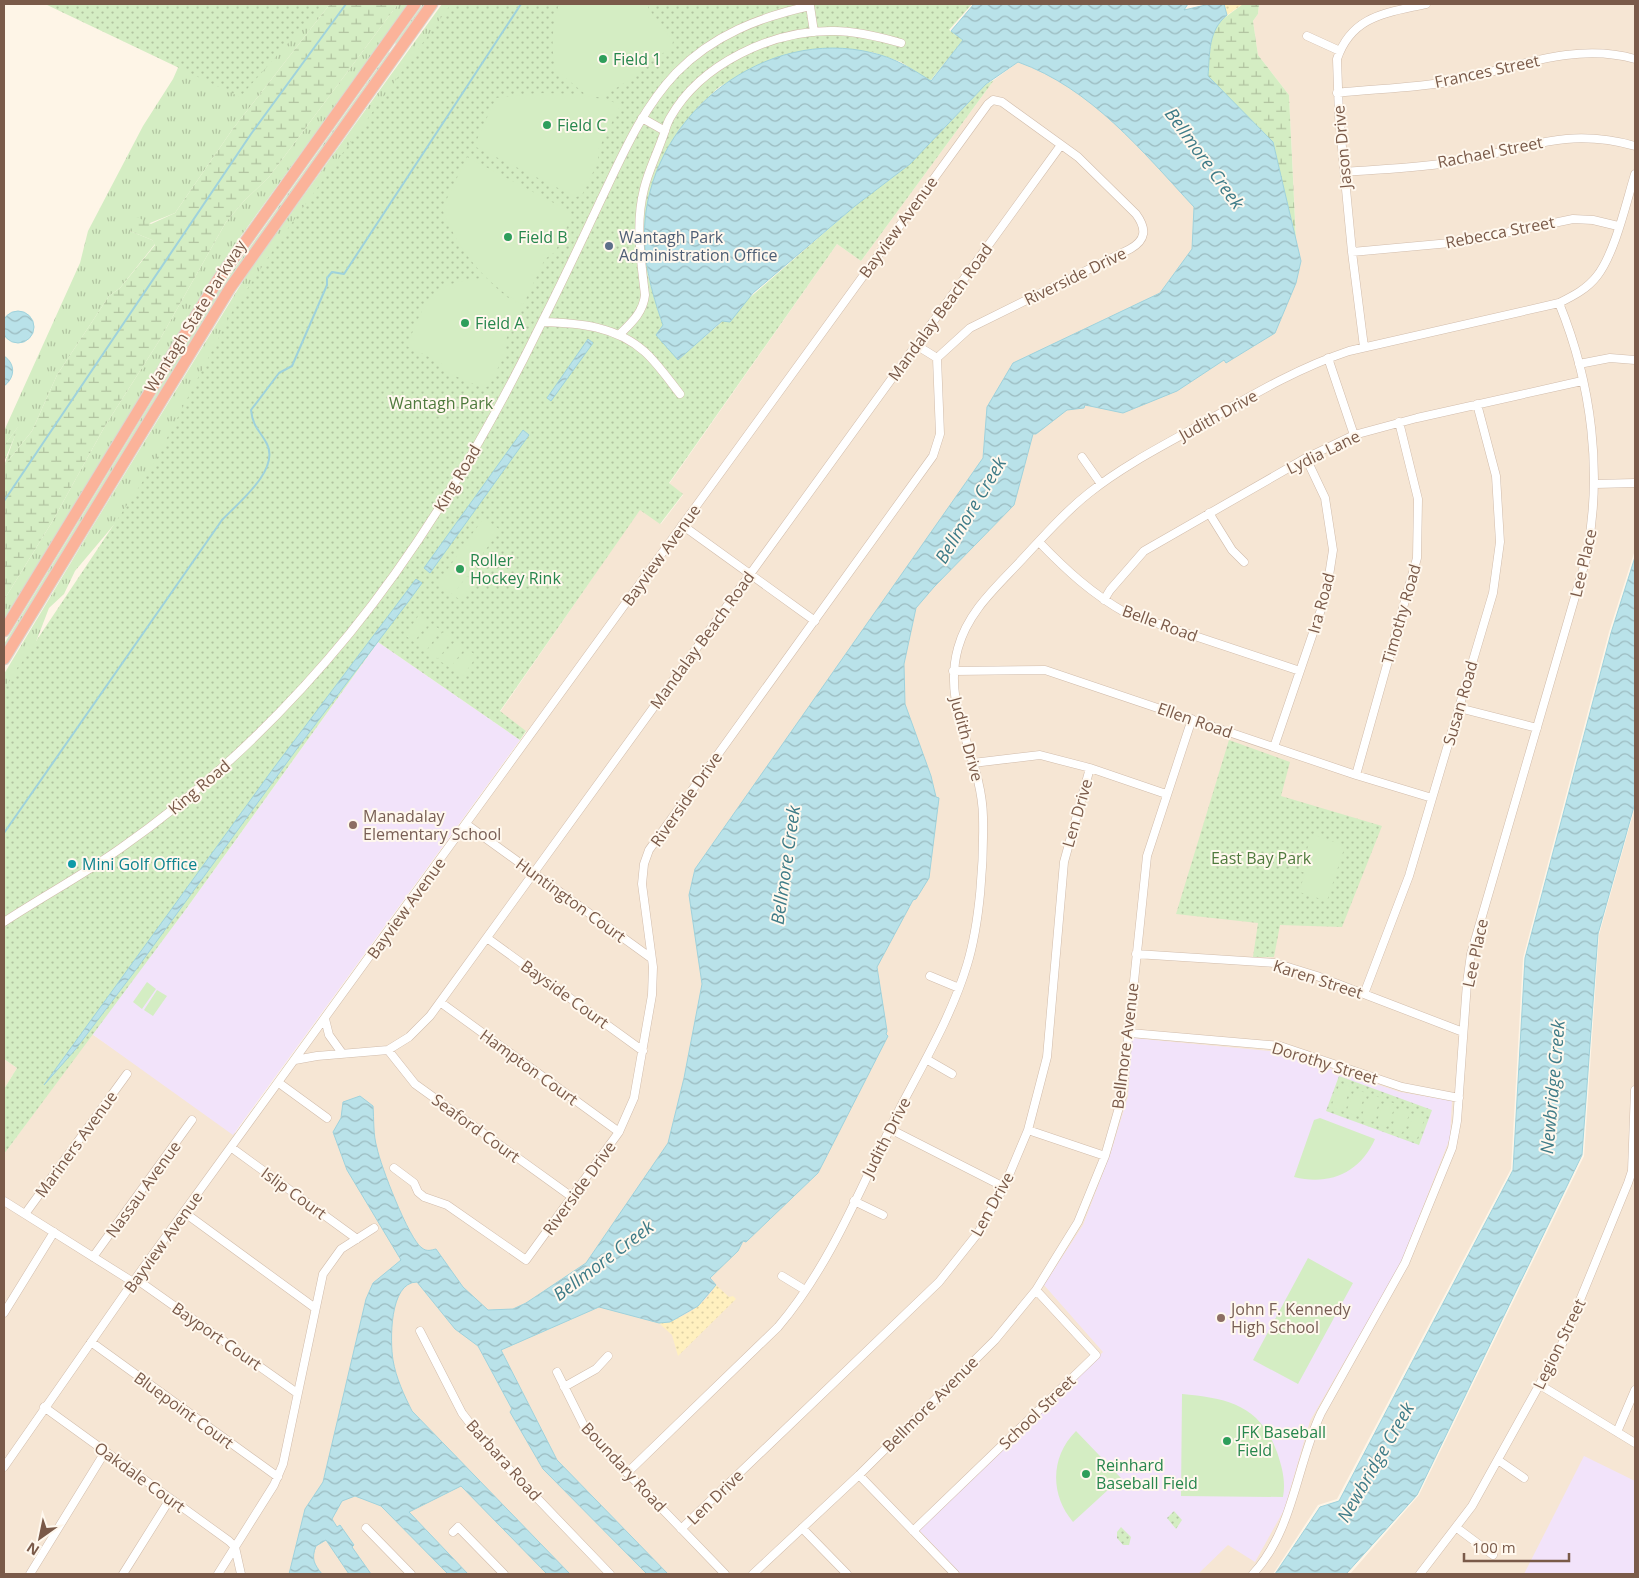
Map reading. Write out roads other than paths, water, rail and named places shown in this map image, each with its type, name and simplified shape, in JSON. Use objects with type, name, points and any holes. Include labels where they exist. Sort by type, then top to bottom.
[{"type":"highway","name":"Wantagh State Parkway","points":[[4,631],[223,272],[415,4]]},
{"type":"highway","name":"Wantagh State Parkway","points":[[4,659],[234,281],[432,4]]},
{"type":"street","name":"Jason Drive","points":[[1364,347],[1352,252],[1335,73],[1340,51],[1364,21],[1381,14],[1426,4]]},
{"type":"street","name":"King Road","points":[[4,922],[119,850],[177,807],[228,763],[294,698],[351,632],[419,539],[482,437],[542,322],[642,118],[654,98],[673,76],[711,44],[763,18],[810,6],[814,32]]},
{"type":"street","points":[[619,336],[639,315],[644,304],[645,295],[639,237],[643,190],[670,118],[688,94],[724,63],[768,44],[814,32],[851,32],[901,43]]},
{"type":"street","points":[[1307,36],[1340,51]]},
{"type":"street","name":"Frances Street","points":[[1337,93],[1447,82],[1576,53],[1620,54],[1635,59]]},
{"type":"street","name":"Bayview Avenue","points":[[4,1467],[135,1281],[988,104],[993,100],[1002,102]]},
{"type":"street","name":"Riverside Drive","points":[[394,1168],[414,1183],[418,1192],[424,1197],[447,1205],[500,1244],[526,1260],[619,1132],[627,1119],[634,1098],[652,995],[651,958],[642,884],[644,864],[650,850],[933,456],[940,434],[937,358],[970,328],[1130,249],[1143,238],[1144,228],[1136,214],[1078,157],[1002,102]]},
{"type":"street","points":[[642,118],[665,131]]},
{"type":"street","name":"Rachael Street","points":[[1344,172],[1455,162],[1566,138],[1603,138],[1635,146]]},
{"type":"street","name":"Mandalay Beach Road","points":[[388,1050],[421,1026],[440,1002],[1061,144]]},
{"type":"street","name":"Judith Drive","points":[[627,1473],[778,1326],[805,1290],[820,1266],[854,1201],[926,1059],[959,988],[969,960],[975,928],[982,857],[982,798],[974,763],[955,706],[954,671],[962,634],[975,612],[1070,510],[1101,484],[1128,465],[1281,379],[1328,358],[1364,347],[1559,303],[1581,291],[1596,276],[1606,260],[1635,174]]},
{"type":"street","name":"Rebecca Street","points":[[1352,252],[1462,242],[1573,219],[1618,226]]},
{"type":"street","name":"Lee Place","points":[[1253,1574],[1271,1549],[1286,1520],[1309,1437],[1405,1263],[1452,1148],[1459,1098],[1471,954],[1586,559],[1594,508],[1595,484],[1592,429],[1579,364],[1559,303]]},
{"type":"street","points":[[542,322],[582,324],[619,336],[645,352],[680,394]]},
{"type":"street","points":[[916,346],[937,358]]},
{"type":"street","points":[[1328,358],[1354,434]]},
{"type":"street","points":[[1579,364],[1610,358],[1635,360]]},
{"type":"street","name":"Lydia Lane","points":[[1104,600],[1110,590],[1144,551],[1306,458],[1354,434],[1582,381]]},
{"type":"street","name":"Susan Road","points":[[1364,994],[1409,876],[1492,593],[1500,542],[1496,476],[1477,404]]},
{"type":"street","name":"Timothy Road","points":[[1356,774],[1417,558],[1418,499],[1399,422]]},
{"type":"street","points":[[1082,457],[1101,484]]},
{"type":"street","name":"Ira Road","points":[[1274,747],[1326,595],[1333,550],[1325,498],[1306,458]]},
{"type":"street","points":[[1595,484],[1635,483]]},
{"type":"street","points":[[1209,513],[1232,550],[1244,562]]},
{"type":"street","points":[[682,525],[815,620]]},
{"type":"street","name":"Belle Road","points":[[1039,542],[1075,579],[1126,613],[1300,671]]},
{"type":"street","name":"Ellen Road","points":[[954,671],[1045,670],[1432,798]]},
{"type":"street","points":[[1459,708],[1537,728]]},
{"type":"street","name":"Bellmore Avenue","points":[[753,1574],[858,1475],[995,1340],[1036,1290],[1078,1222],[1105,1156],[1122,1097],[1147,856],[1192,719]]},
{"type":"street","points":[[974,763],[1040,755],[1090,768],[1166,794]]},
{"type":"street","name":"Len Drive","points":[[681,1529],[939,1282],[978,1233],[1004,1187],[1028,1130],[1047,1056],[1064,862],[1090,768]]},
{"type":"street","name":"Huntington Court","points":[[466,824],[651,958]]},
{"type":"street","name":"King Road","points":[[4,918],[29,906]]},
{"type":"street","name":"Bayside Court","points":[[487,938],[643,1051]]},
{"type":"street","name":"Karen Street","points":[[1136,954],[1275,963],[1317,976],[1463,1032]]},
{"type":"street","points":[[930,976],[959,988]]},
{"type":"street","name":"Hampton Court","points":[[440,1002],[619,1132]]},
{"type":"street","points":[[325,1019],[329,1035],[342,1053]]},
{"type":"street","name":"Dorothy Street","points":[[1130,1033],[1280,1046],[1402,1088],[1459,1098]]},
{"type":"street","points":[[295,1060],[342,1053],[388,1050]]},
{"type":"street","name":"Seaford Court","points":[[388,1050],[415,1084],[572,1197]]},
{"type":"street","points":[[926,1059],[952,1074]]},
{"type":"street","name":"Mariners Avenue","points":[[26,1214],[127,1074]]},
{"type":"street","points":[[279,1083],[327,1118]]},
{"type":"street","name":"Legion Street","points":[[1420,1574],[1472,1506],[1562,1344],[1633,1171],[1635,1090]]},
{"type":"street","name":"Nassau Avenue","points":[[93,1257],[192,1120]]},
{"type":"street","points":[[890,1129],[1004,1187]]},
{"type":"street","points":[[1028,1130],[1105,1156]]},
{"type":"street","name":"Islip Court","points":[[232,1148],[357,1239]]},
{"type":"street","name":"Bayport Court","points":[[4,1201],[135,1281],[297,1393]]},
{"type":"street","points":[[854,1201],[882,1216]]},
{"type":"street","points":[[185,1213],[316,1308]]},
{"type":"street","points":[[218,1574],[278,1476],[283,1464],[321,1280],[328,1265],[341,1249],[374,1228]]},
{"type":"street","points":[[4,1313],[54,1232]]},
{"type":"street","points":[[782,1276],[805,1290]]},
{"type":"street","name":"School Street","points":[[913,1531],[1096,1355],[1036,1290]]},
{"type":"street","name":"Barbara Road","points":[[420,1331],[462,1413],[484,1441],[610,1574]]},
{"type":"street","name":"Bluepoint Court","points":[[91,1342],[278,1476]]},
{"type":"street","points":[[564,1387],[596,1369],[608,1356]]},
{"type":"street","name":"Boundary Road","points":[[557,1372],[586,1430],[725,1574]]},
{"type":"street","points":[[1540,1385],[1635,1443]]},
{"type":"street","points":[[1617,1432],[1635,1390]]},
{"type":"street","name":"Oakdale Court","points":[[44,1408],[235,1548]]},
{"type":"street","points":[[30,1574],[105,1452]]},
{"type":"street","points":[[1498,1460],[1524,1478]]},
{"type":"street","points":[[858,1475],[955,1574]]},
{"type":"street","points":[[124,1574],[170,1499]]},
{"type":"street","points":[[453,1532],[458,1527],[504,1574]]},
{"type":"street","points":[[366,1528],[411,1574]]},
{"type":"street","points":[[802,1528],[847,1574]]},
{"type":"street","points":[[1457,1528],[1493,1555]]},
{"type":"street","points":[[235,1548],[241,1574]]},
{"type":"water","name":"Bellmore Creek","points":[[974,4],[1188,4],[1184,10],[1210,4],[1224,4],[1227,15],[1216,28],[1213,35],[1208,76],[1273,142],[1301,261],[1296,283],[1275,333],[1226,363],[1224,360],[1177,391],[1123,413],[1085,405],[1084,408],[1067,410],[1036,434],[1033,434],[1014,505],[916,608],[904,664],[905,704],[931,776],[936,797],[939,798],[929,878],[916,899],[913,900],[877,967],[886,1034],[888,1036],[818,1173],[746,1242],[743,1241],[738,1251],[710,1278],[716,1285],[698,1306],[670,1322],[659,1323],[599,1307],[501,1350],[557,1460],[668,1574],[647,1574],[543,1469],[510,1412],[512,1409],[478,1346],[455,1329],[417,1282],[408,1285],[401,1292],[396,1302],[392,1327],[394,1367],[412,1411],[570,1574],[547,1574],[461,1486],[409,1512],[468,1574],[448,1574],[381,1506],[355,1496],[342,1501],[332,1519],[337,1527],[340,1525],[354,1545],[352,1547],[371,1574],[349,1574],[326,1540],[316,1546],[314,1554],[315,1564],[322,1574],[289,1574],[305,1509],[323,1482],[366,1299],[373,1283],[401,1260],[347,1170],[333,1132],[341,1118],[343,1102],[360,1096],[373,1106],[375,1138],[379,1157],[389,1185],[416,1242],[424,1249],[436,1249],[463,1287],[488,1310],[513,1309],[526,1303],[586,1263],[668,1143],[684,1078],[702,984],[689,895],[695,869],[983,458],[987,407],[1013,363],[1160,293],[1192,249],[1194,207],[1155,164],[1114,123],[1092,105],[1044,73],[1018,62],[986,84],[910,164],[855,206],[753,293],[730,322],[722,321],[678,360],[656,335],[663,325],[648,274],[644,234],[653,182],[669,145],[693,113],[722,86],[756,66],[793,53],[833,48],[873,53],[896,61],[931,81],[963,40],[951,31]]},
{"type":"water","points":[[18,311],[30,315],[34,327],[30,339],[18,343],[6,339],[2,327],[6,315]]},
{"type":"water","points":[[588,339],[593,343],[551,401],[547,398]]},
{"type":"water","points":[[4,356],[11,363],[13,371],[8,383],[4,386]]},
{"type":"water","points":[[523,430],[529,435],[430,573],[424,568]]},
{"type":"water","name":"Newbridge Creek","points":[[1635,557],[1635,803],[1598,934],[1582,1155],[1417,1495],[1346,1574],[1275,1574],[1320,1507],[1339,1501],[1513,1170],[1525,958],[1611,633]]},
{"type":"water","points":[[416,579],[422,583],[411,598],[299,746],[135,971],[75,1050],[44,1085],[273,769]]},
{"type":"waterway","points":[[4,501],[251,134],[346,4]]},
{"type":"waterway","points":[[4,833],[222,520],[247,495],[263,475],[268,464],[269,454],[267,444],[253,421],[251,410],[279,373],[292,366],[327,285],[327,278],[332,272],[344,274],[521,4]]},
{"type":"place","name":"Field 1","points":[[603,59]]},
{"type":"place","name":"Field C","points":[[547,125]]},
{"type":"place","name":"Field B","points":[[508,237]]},
{"type":"place","name":"Wantagh Park Administration Office","points":[[609,246]]},
{"type":"place","name":"Field A","points":[[465,323]]},
{"type":"place","name":"Roller Hockey Rink","points":[[460,569]]},
{"type":"place","name":"Manadalay Elementary School","points":[[353,825]]},
{"type":"place","name":"Mini Golf Office","points":[[72,864]]},
{"type":"place","name":"John F. Kennedy High School","points":[[1221,1318]]},
{"type":"place","name":"JFK Baseball Field","points":[[1227,1441]]},
{"type":"place","name":"Reinhard Baseball Field","points":[[1086,1474]]},
{"type":"park label","name":"Wantagh Park","points":[[441,403]]},
{"type":"park label","name":"East Bay Park","points":[[1261,858]]}]
